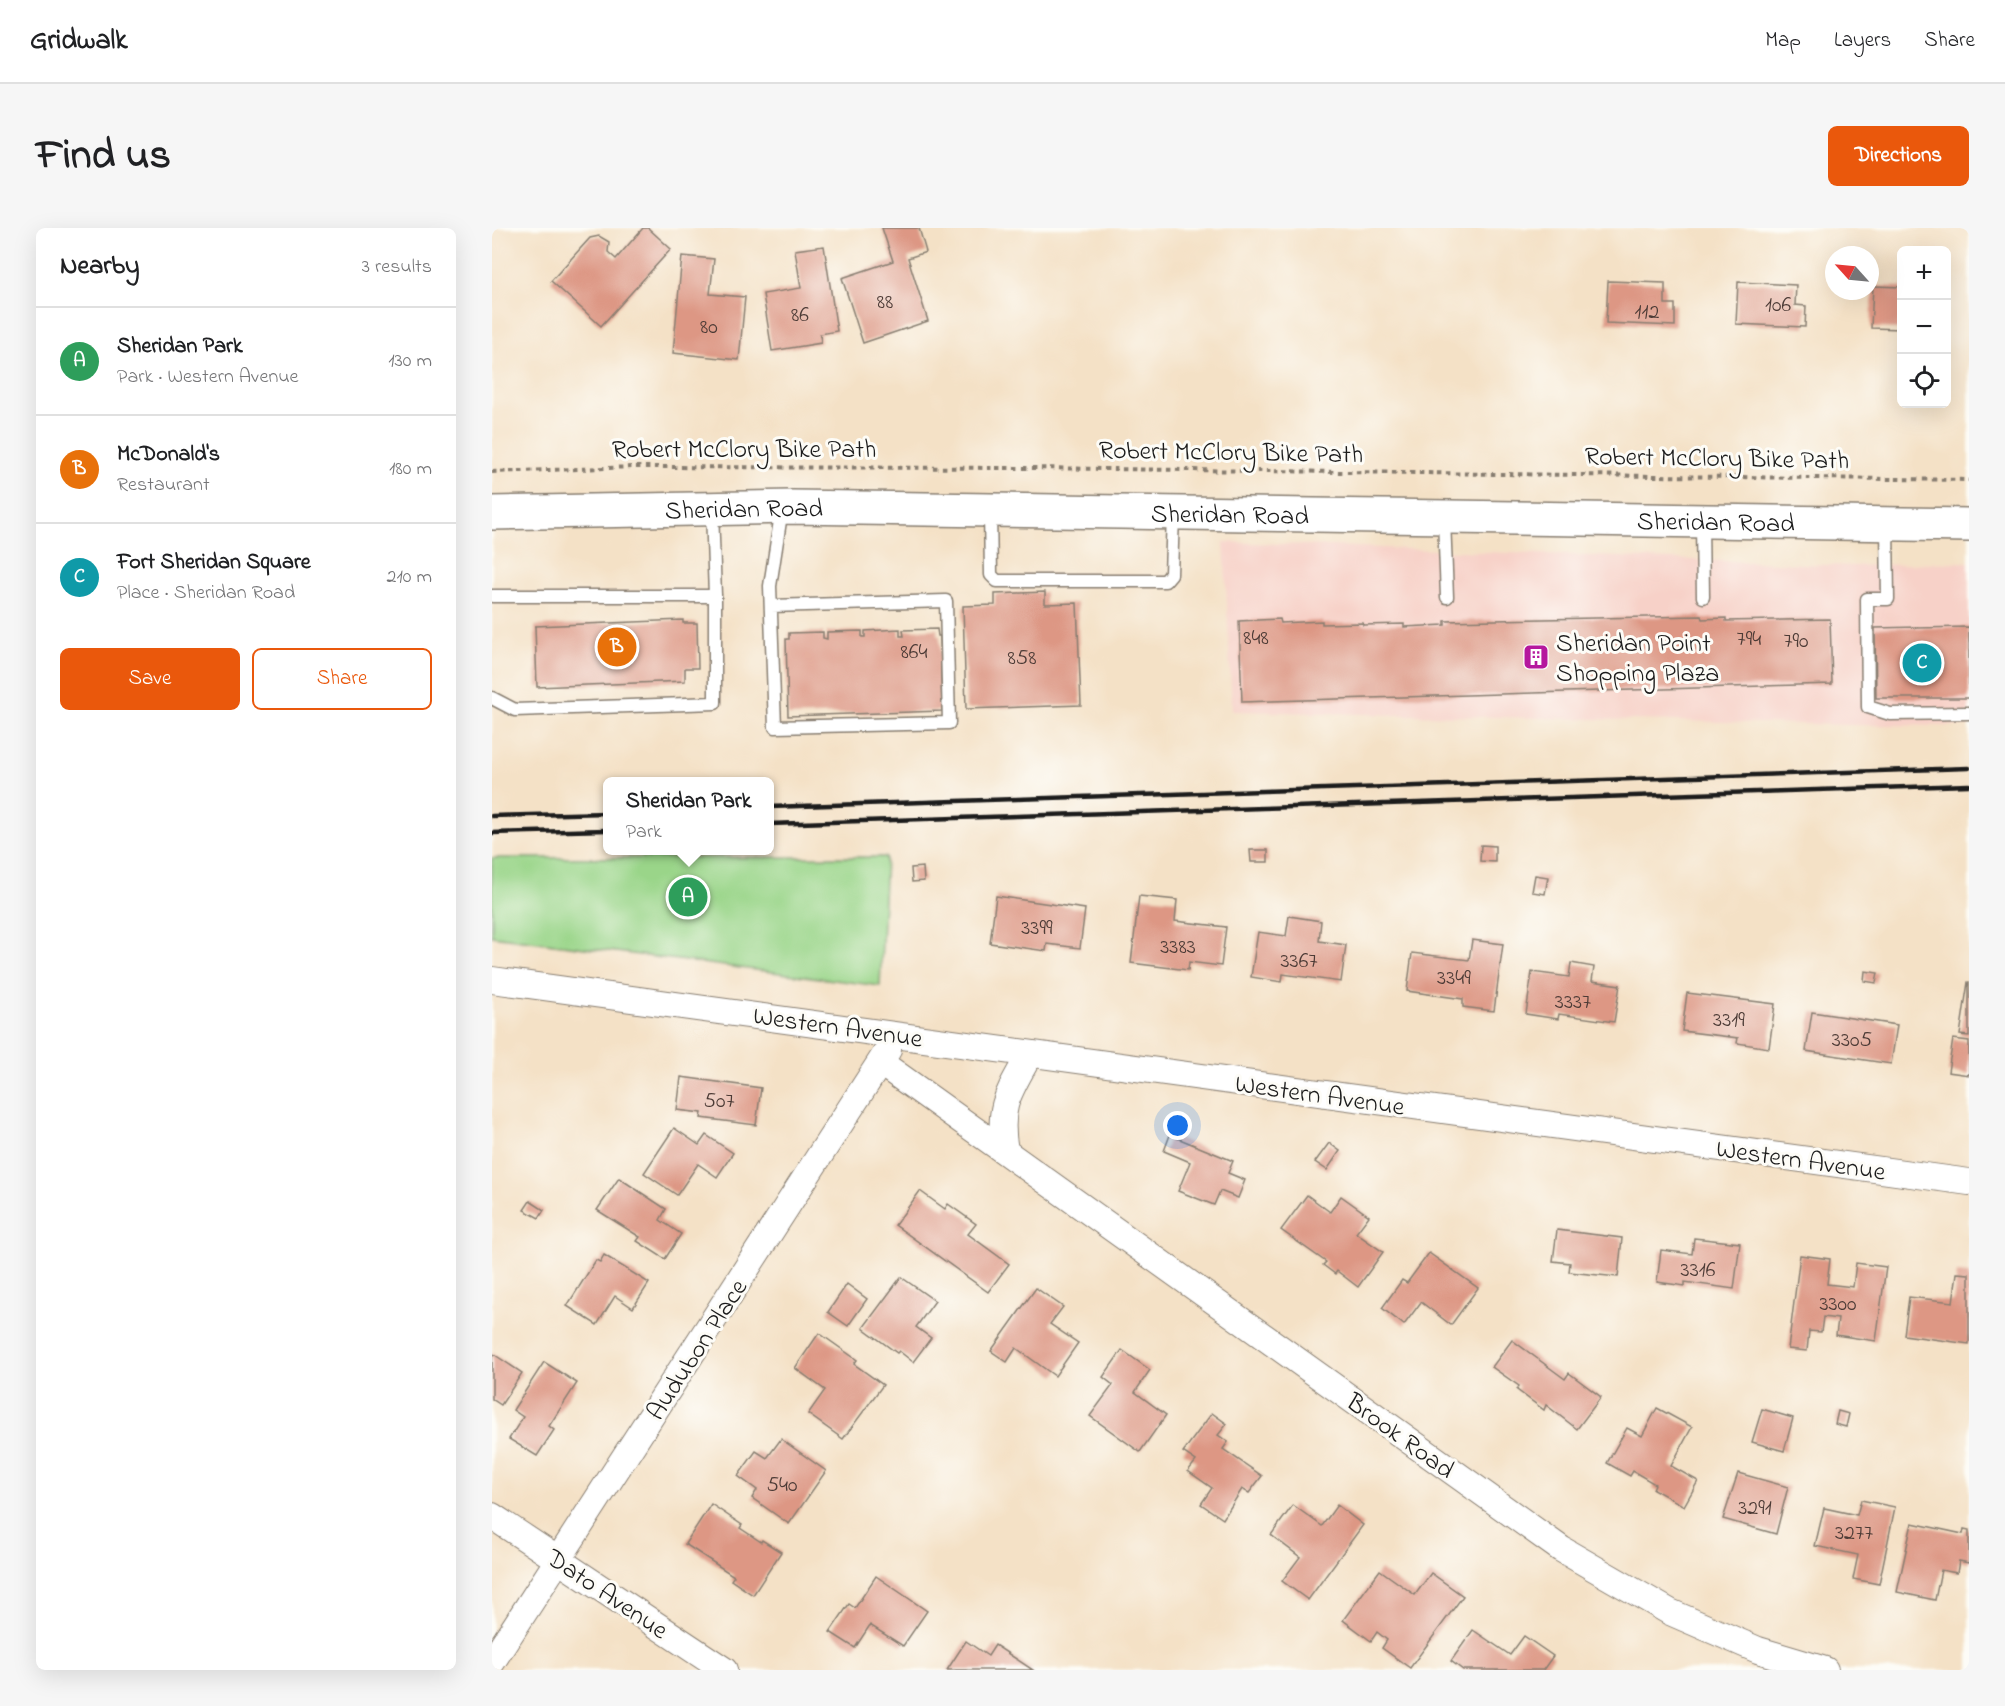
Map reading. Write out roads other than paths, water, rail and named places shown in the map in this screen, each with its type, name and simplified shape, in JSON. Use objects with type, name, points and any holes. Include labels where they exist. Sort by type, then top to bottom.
[{"type":"main road","name":"Sheridan Road","points":[[492,513],[782,507],[1969,525]]},
{"type":"street","name":"Western Avenue","points":[[492,980],[1969,1182]]},
{"type":"street","name":"Audubon Place","points":[[492,1662],[881,1063],[897,1034]]},
{"type":"street","points":[[1005,1151],[1001,1128],[1006,1098],[1030,1054]]},
{"type":"street","name":"Brook Road","points":[[881,1063],[1561,1549],[1670,1612],[1758,1650],[1825,1670]]},
{"type":"street","name":"Dato Avenue","points":[[492,1516],[724,1670]]},
{"type":"lane","points":[[771,606],[946,601],[949,723],[775,727],[770,586],[782,507]]},
{"type":"lane","points":[[492,698],[515,710],[715,703],[716,596],[712,509]]},
{"type":"lane","points":[[990,510],[991,574],[997,580],[1165,581],[1171,574],[1173,513]]},
{"type":"lane","points":[[1444,518],[1447,597]]},
{"type":"lane","points":[[1702,522],[1702,597]]},
{"type":"lane","points":[[1887,525],[1888,599],[1868,598],[1868,707],[1890,714],[1969,713]]},
{"type":"lane","points":[[492,596],[716,596]]},
{"type":"railway","points":[[774,807],[1969,768]]},
{"type":"railway","points":[[774,824],[1969,785]]},
{"type":"railway","points":[[492,816],[603,813]]},
{"type":"railway","points":[[492,833],[603,830]]},
{"type":"place","name":"McDonald's","points":[[617,647]]},
{"type":"place","name":"Sheridan Point Shopping Plaza","points":[[1536,657]]},
{"type":"place","name":"Fort Sheridan Square","points":[[1922,663]]},
{"type":"place","name":"Sheridan Park","points":[[688,897]]}]
